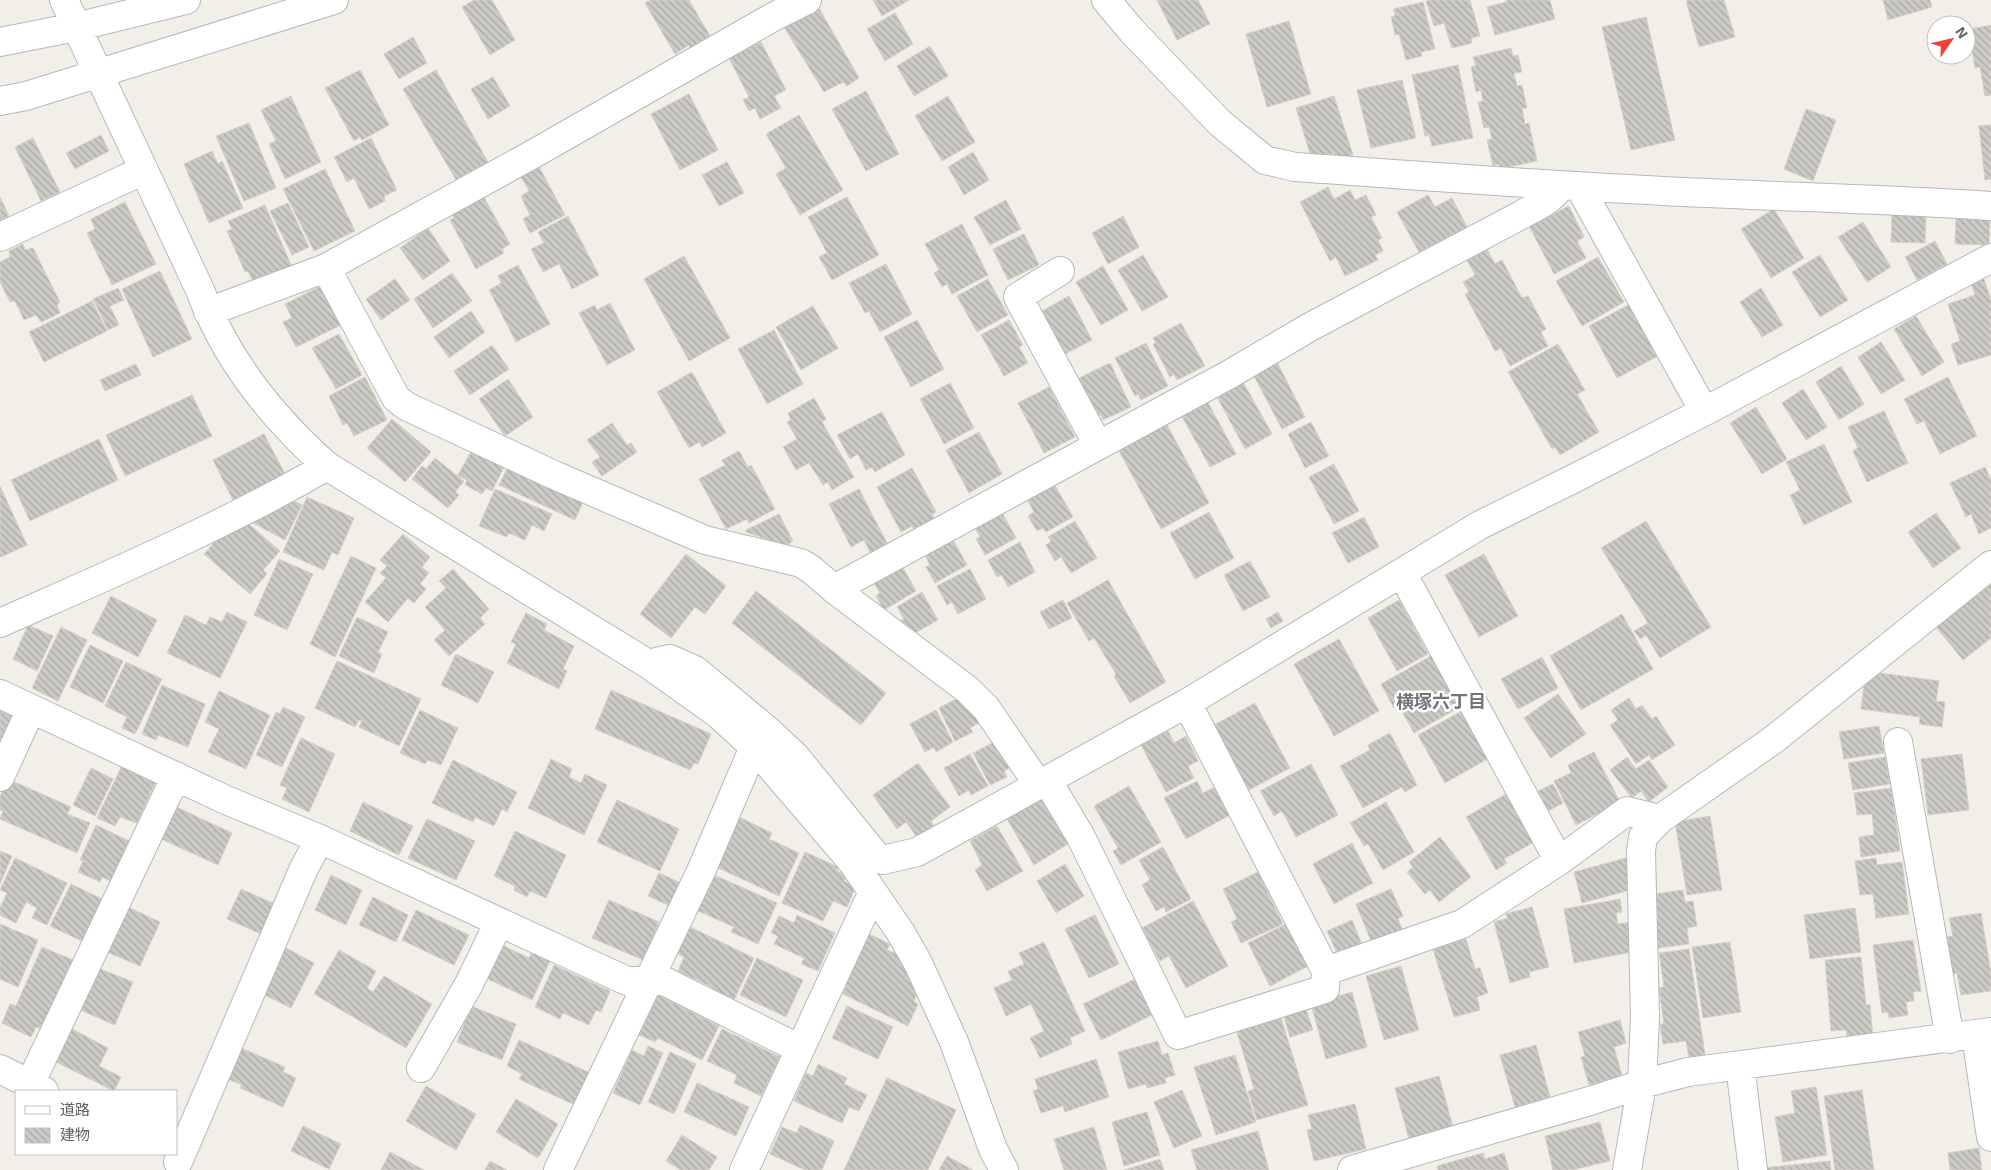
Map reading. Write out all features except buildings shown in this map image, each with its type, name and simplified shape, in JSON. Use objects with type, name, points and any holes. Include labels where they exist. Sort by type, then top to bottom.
[{"type":"street","points":[[64,0],[97,74],[200,290],[208,312],[241,370],[280,419],[327,466],[648,664],[670,659],[695,670],[760,738],[901,933],[918,963],[954,1042],[990,1140],[1004,1170]]},
{"type":"street","points":[[0,42],[76,27],[186,0]]},
{"type":"street","points":[[0,101],[26,96],[334,0]]},
{"type":"street","points":[[208,312],[326,268],[535,153],[773,17],[807,0]]},
{"type":"street","points":[[1106,0],[1132,31],[1220,123],[1265,160],[1295,167],[1570,186],[1902,200],[1991,206]]},
{"type":"street","points":[[0,237],[144,170]]},
{"type":"street","points":[[834,589],[1230,374],[1310,327],[1521,215],[1570,186]]},
{"type":"street","points":[[1570,186],[1704,411]]},
{"type":"street","points":[[760,738],[795,756],[869,849],[883,860],[917,852],[1187,703],[1480,525],[1704,411],[1991,258]]},
{"type":"street","points":[[326,268],[396,398],[406,406],[554,474],[705,540],[800,563],[812,570],[834,589],[968,690],[986,708],[1043,782],[1082,837],[1178,1035],[1324,989],[1326,971],[1187,703]]},
{"type":"street","points":[[1060,271],[1018,297],[1098,446]]},
{"type":"street","points":[[0,622],[142,561],[273,498],[327,466]]},
{"type":"street","points":[[1628,1170],[1642,1084],[1645,1017],[1641,851],[1643,837],[1660,819],[1773,740],[1991,565]]},
{"type":"street","points":[[1402,573],[1559,861]]},
{"type":"street","points":[[0,694],[627,981],[664,981],[800,1049]]},
{"type":"street","points":[[0,777],[31,709]]},
{"type":"street","points":[[558,1170],[702,869],[760,738]]},
{"type":"street","points":[[1898,742],[1972,1035],[1991,1137]]},
{"type":"street","points":[[0,1069],[37,1088],[176,776]]},
{"type":"street","points":[[1326,971],[1462,924],[1559,861],[1627,811],[1660,819]]},
{"type":"street","points":[[179,1162],[304,868],[320,839]]},
{"type":"street","points":[[744,1170],[873,892]]},
{"type":"street","points":[[422,1068],[469,984],[499,922]]},
{"type":"street","points":[[1352,1170],[1688,1072],[1972,1035]]},
{"type":"street","points":[[1740,1066],[1753,1170]]},
{"type":"district","name":"横塚六丁目","points":[[1441,701]]}]
